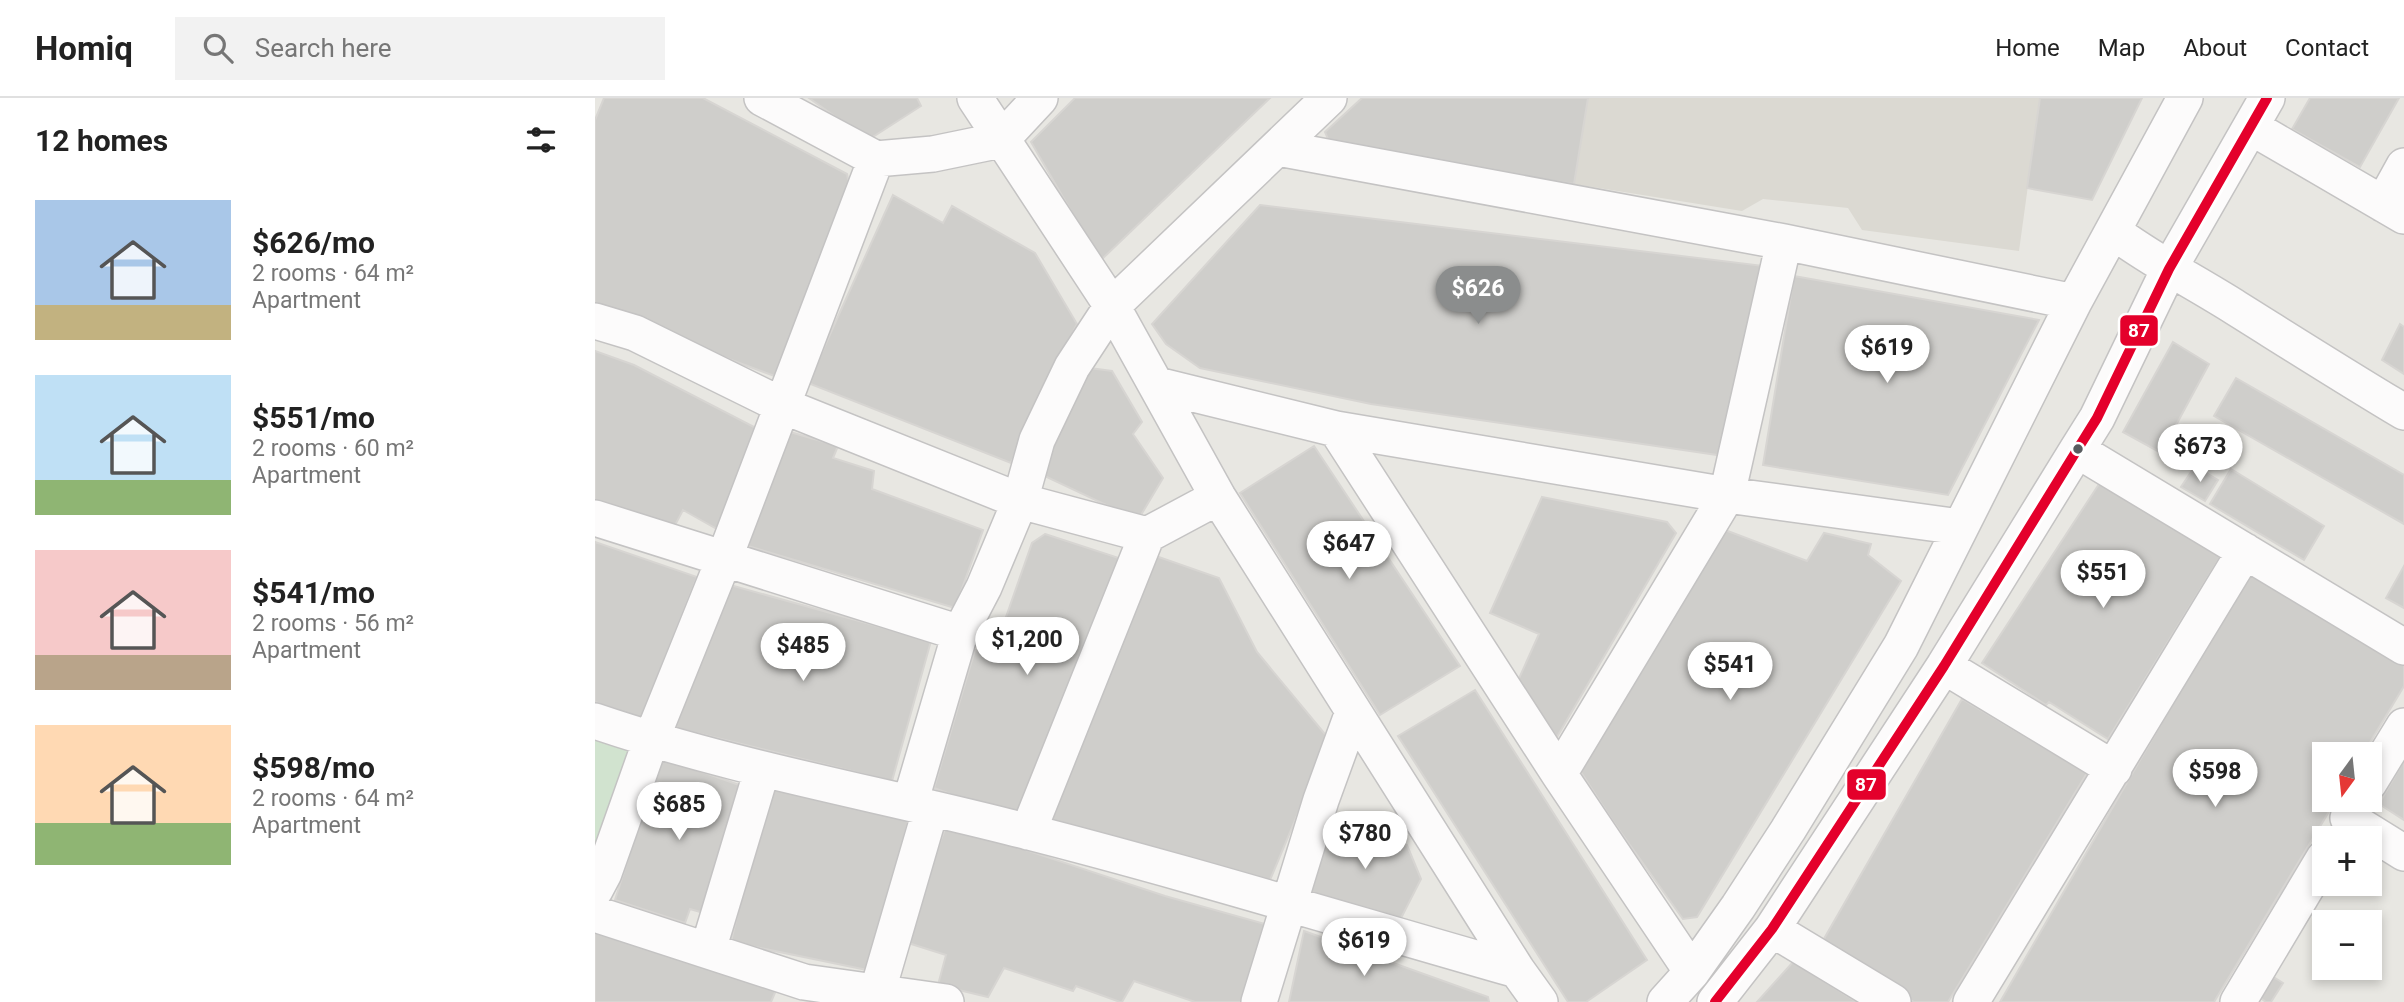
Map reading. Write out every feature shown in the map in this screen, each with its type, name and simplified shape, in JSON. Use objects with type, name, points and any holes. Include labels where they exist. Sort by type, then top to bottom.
[{"type":"street","points":[[762,98],[876,159],[933,154],[1001,140],[1040,98]]},
{"type":"street","points":[[975,98],[1112,306],[1218,497],[1517,970],[1541,1002]]},
{"type":"street","points":[[877,993],[960,633],[984,587],[1020,501],[1037,440],[1072,367],[1112,306],[1329,98]]},
{"type":"street","points":[[1665,1002],[1692,972],[1788,830],[1901,646],[2074,302],[2185,98]]},
{"type":"street","points":[[1715,1002],[1772,929],[1944,666],[2097,418],[2169,269],[2259,113],[2393,210],[2404,166]]},
{"type":"street","points":[[1278,148],[1784,243],[2074,302]]},
{"type":"street","points":[[595,890],[604,873],[651,740],[724,559],[876,159]]},
{"type":"street","points":[[2114,232],[2169,269],[2404,412]]},
{"type":"street","points":[[1559,774],[1727,495],[1784,243]]},
{"type":"street","points":[[595,321],[635,334],[781,405],[1020,501],[1147,535]]},
{"type":"street","points":[[1157,385],[1336,429],[1727,495],[1960,527]]},
{"type":"street","points":[[1336,429],[1559,774],[1692,972]]},
{"type":"street","points":[[2077,450],[2404,647]]},
{"type":"street","points":[[1028,832],[1147,535],[1218,497]]},
{"type":"street","points":[[595,518],[960,633]]},
{"type":"street","points":[[1971,1002],[2245,551]]},
{"type":"street","points":[[1944,666],[2114,769]]},
{"type":"street","points":[[1259,1002],[1321,800],[1353,712]]},
{"type":"street","points":[[595,721],[651,740],[762,770],[1028,832],[1517,970]]},
{"type":"street","points":[[2382,762],[2404,726]]},
{"type":"street","points":[[708,950],[762,770]]},
{"type":"street","points":[[2348,819],[2404,853]]},
{"type":"street","points":[[2238,1002],[2312,878]]},
{"type":"street","points":[[595,914],[708,950],[800,992],[877,993],[946,1002]]},
{"type":"street","points":[[1772,929],[1893,1002]]},
{"type":"shaded area","points":[[1588,98],[2040,98],[2019,251],[1862,230],[1848,208],[1763,199],[1742,211],[1574,184]]},
{"type":"green space","points":[[595,735],[633,747],[595,875]]},
{"type":"building","points":[[604,98],[703,98],[847,174],[852,199],[777,377],[595,309],[595,120]]},
{"type":"building","points":[[809,98],[917,98],[921,106],[868,140]]},
{"type":"building","points":[[1075,98],[1270,98],[1100,261],[1031,142]]},
{"type":"building","points":[[1362,98],[1588,98],[1574,184],[1331,146],[1325,132]]},
{"type":"building","points":[[2040,98],[2142,98],[2092,200],[2027,188]]},
{"type":"building","points":[[2310,98],[2399,98],[2360,167],[2292,129]]},
{"type":"building","points":[[893,195],[943,223],[952,206],[1035,253],[1077,324],[1011,463],[808,383]]},
{"type":"building","points":[[1260,205],[1764,266],[1731,457],[1371,404],[1200,368],[1166,344],[1152,324]]},
{"type":"building","points":[[1794,276],[2039,320],[1948,495],[1763,465]]},
{"type":"building","points":[[2400,324],[2404,327],[2404,374],[2382,360]]},
{"type":"building","points":[[2173,342],[2209,364],[2161,453],[2123,432]]},
{"type":"building","points":[[595,351],[634,365],[756,428],[717,529],[683,510],[674,527],[595,505]]},
{"type":"building","points":[[1082,367],[1112,371],[1142,422],[1133,434],[1163,478],[1138,520],[1034,471]]},
{"type":"building","points":[[2236,378],[2404,475],[2404,524],[2214,416]]},
{"type":"building","points":[[780,429],[838,446],[833,458],[874,471],[872,489],[983,530],[955,608],[738,543]]},
{"type":"building","points":[[1314,446],[1460,666],[1380,715],[1240,493]]},
{"type":"building","points":[[2195,466],[2218,480],[2205,501],[2181,487]]},
{"type":"building","points":[[2231,469],[2324,526],[2304,560],[2210,504]]},
{"type":"building","points":[[2101,481],[2222,554],[2108,739],[2049,702],[2046,705],[1982,663]]},
{"type":"building","points":[[1542,497],[1667,522],[1676,533],[1557,737],[1516,685],[1539,634],[1490,613]]},
{"type":"building","points":[[1725,530],[1807,561],[1824,533],[1871,544],[1868,555],[1901,581],[1697,917],[1683,919],[1577,766]]},
{"type":"building","points":[[1045,534],[1125,560],[1021,820],[934,788],[975,650],[993,654],[1032,543]]},
{"type":"building","points":[[595,542],[697,577],[641,718],[595,702]]},
{"type":"building","points":[[1153,555],[1219,578],[1257,652],[1329,739],[1270,880],[1047,823]]},
{"type":"building","points":[[2404,566],[2404,608],[2386,598]]},
{"type":"building","points":[[2250,570],[2404,660],[2404,686],[2370,742],[2312,742],[2312,812],[2329,812],[2320,826],[2312,826],[2312,840],[2214,1002],[2000,1002]]},
{"type":"building","points":[[723,583],[931,641],[892,781],[672,727]]},
{"type":"building","points":[[1475,690],[1647,960],[1586,1002],[1568,1002],[1398,736]]},
{"type":"building","points":[[1962,699],[2087,773],[1948,1002],[1914,1002],[1821,944]]},
{"type":"building","points":[[660,757],[742,786],[707,914],[690,909],[685,923],[615,900]]},
{"type":"building","points":[[2404,760],[2404,820],[2382,806],[2382,799]]},
{"type":"building","points":[[766,788],[910,813],[872,971],[731,942]]},
{"type":"building","points":[[1331,813],[1407,845],[1421,879],[1397,926],[1309,892]]},
{"type":"building","points":[[947,824],[1165,896],[1272,926],[1244,1002],[1195,1002],[1134,981],[1120,1002],[1076,986],[1073,991],[1004,968],[988,997],[938,985],[946,955],[902,941]]},
{"type":"building","points":[[595,929],[777,988],[771,1002],[595,1002]]},
{"type":"building","points":[[1304,931],[1488,997],[1489,1002],[1289,1002]]},
{"type":"building","points":[[1793,962],[1857,1002],[1757,1002]]},
{"type":"building","points":[[2272,976],[2283,983],[2271,1002],[2266,1002],[2259,997]]},
{"type":"transit line","name":"87","points":[[1715,1002],[1772,929],[1944,666],[2097,418],[2169,269],[2267,98]]}]
